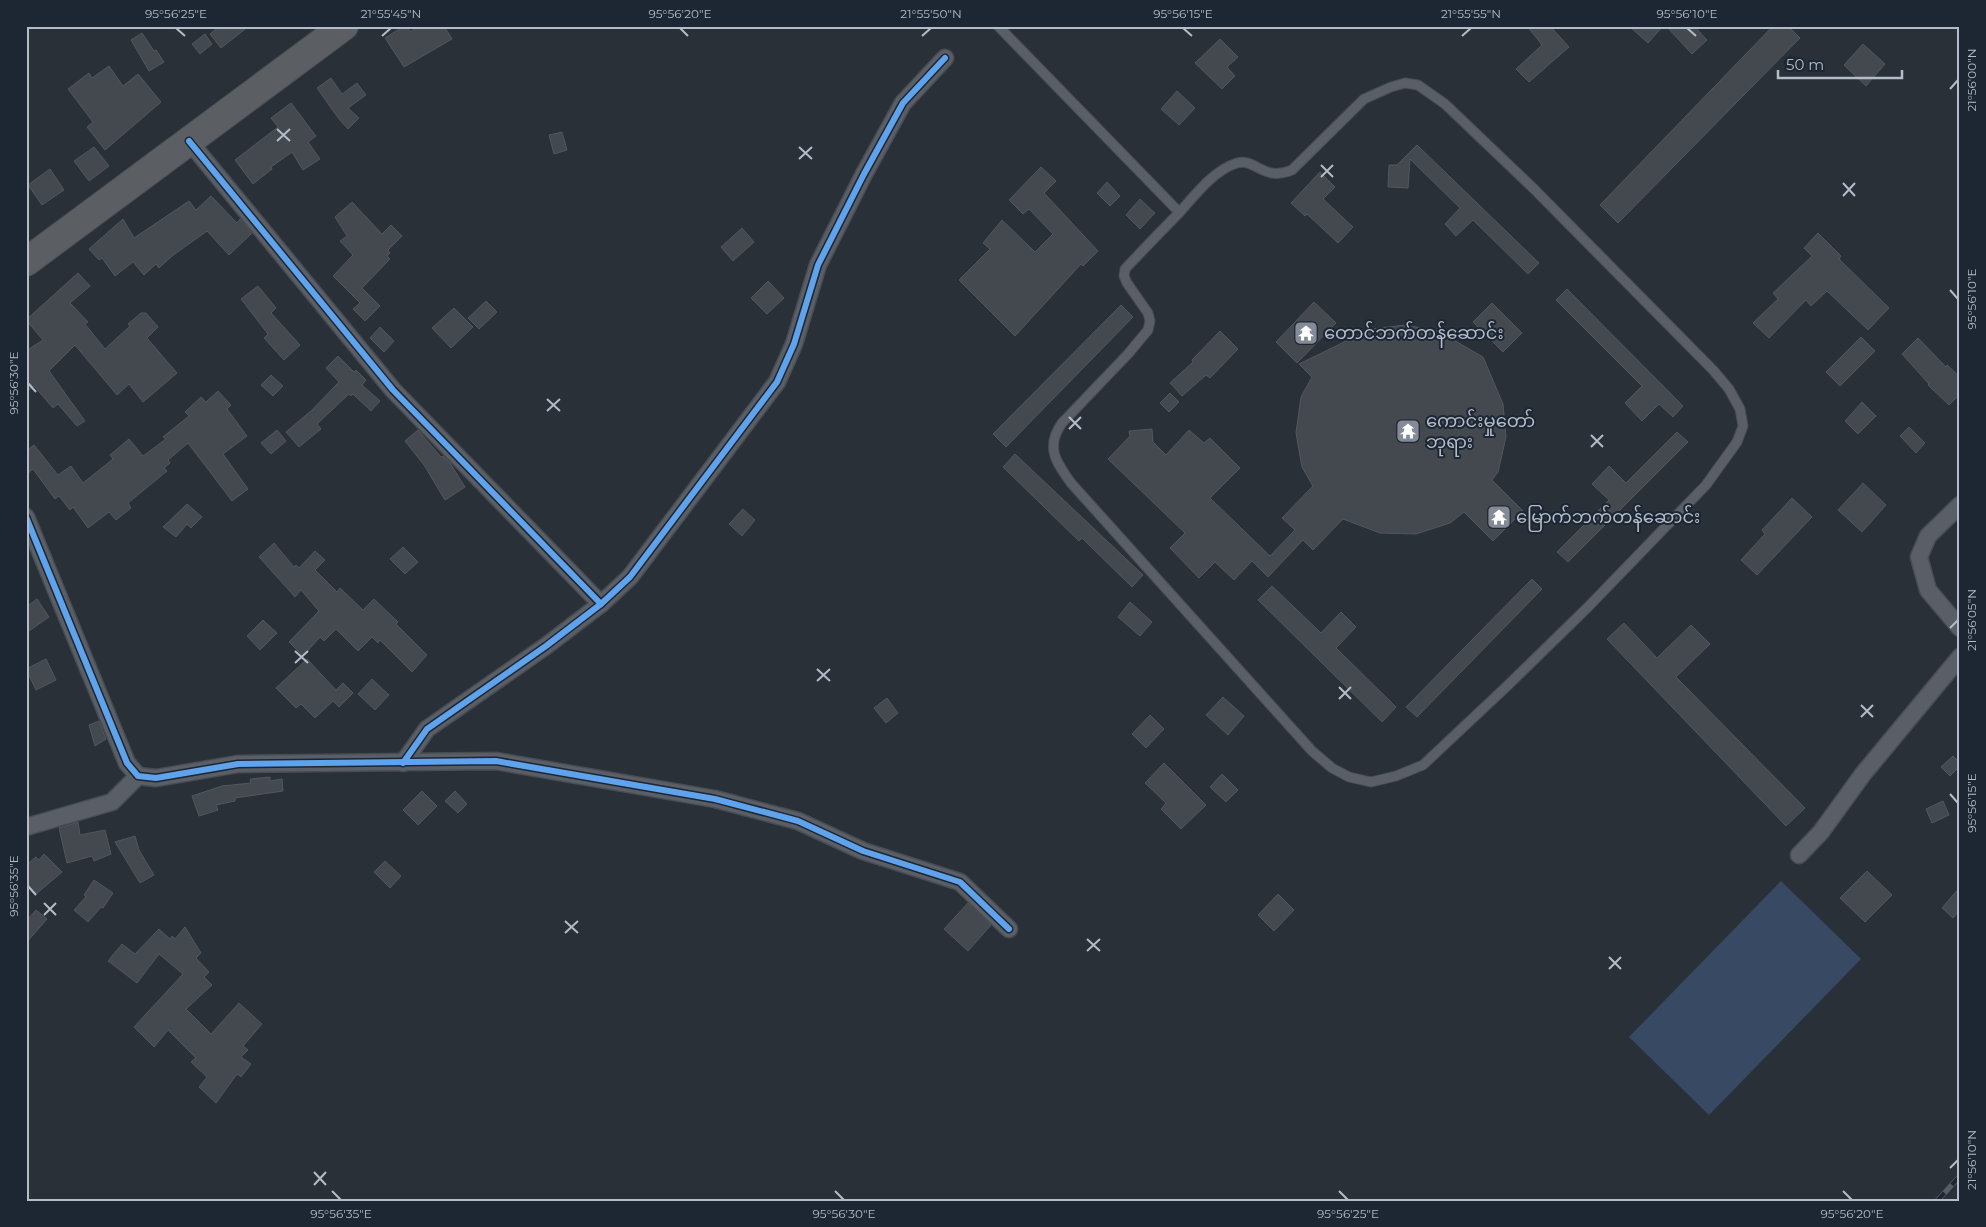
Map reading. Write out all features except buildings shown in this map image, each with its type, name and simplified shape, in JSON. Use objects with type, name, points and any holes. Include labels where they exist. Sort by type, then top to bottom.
[{"type":"highway","points":[[26,262],[344,26]]},
{"type":"street","points":[[403,763],[427,729],[546,646],[601,604],[630,577],[777,382],[794,344],[818,265],[864,174],[903,103],[945,58]]},
{"type":"street","points":[[189,141],[393,390],[601,604]]},
{"type":"street","points":[[1960,505],[1928,536],[1919,557],[1928,590],[1960,628]]},
{"type":"street","points":[[26,518],[127,763],[138,776],[156,778],[238,764],[496,761],[715,799],[798,821],[863,851],[960,882],[1009,929]]},
{"type":"street","points":[[1799,855],[1821,832],[1863,774],[1960,657]]},
{"type":"street","points":[[26,827],[112,802],[138,776]]},
{"type":"lane","points":[[998,26],[1180,212]]},
{"type":"lane","points":[[1418,85],[1445,104],[1539,194],[1713,370],[1729,389],[1740,409],[1743,426],[1737,442],[1706,485],[1588,607],[1498,695],[1422,765],[1396,776],[1371,782],[1349,777],[1332,768],[1312,751],[1071,483],[1053,454],[1053,440],[1062,423],[1128,354],[1148,330],[1150,321],[1148,313],[1127,283],[1124,276],[1125,269],[1180,212],[1193,196],[1227,166],[1247,162],[1268,173],[1279,174],[1292,170],[1364,99],[1391,86],[1418,85]]},
{"type":"water","points":[[1781,881],[1861,959],[1709,1115],[1629,1037]]},
{"type":"railway","points":[[1937,1201],[1960,1176]]},
{"type":"cycle path","points":[[403,763],[427,729],[546,646],[601,604],[630,577],[777,382],[794,344],[818,265],[864,174],[903,103],[945,58]]},
{"type":"cycle path","points":[[189,141],[393,390],[601,604]]},
{"type":"cycle path","points":[[26,517],[127,763],[138,776],[156,778],[238,764],[496,761],[715,799],[798,821],[863,851],[960,882],[1009,929]]},
{"type":"place","name":"တောင်ဘက်တန်ဆောင်း","points":[[1306,333]]},
{"type":"place","name":"ကောင်းမှုတော် ဘုရား","points":[[1408,431]]},
{"type":"place","name":"မြောက်ဘက်တန်ဆောင်း","points":[[1499,517]]}]
